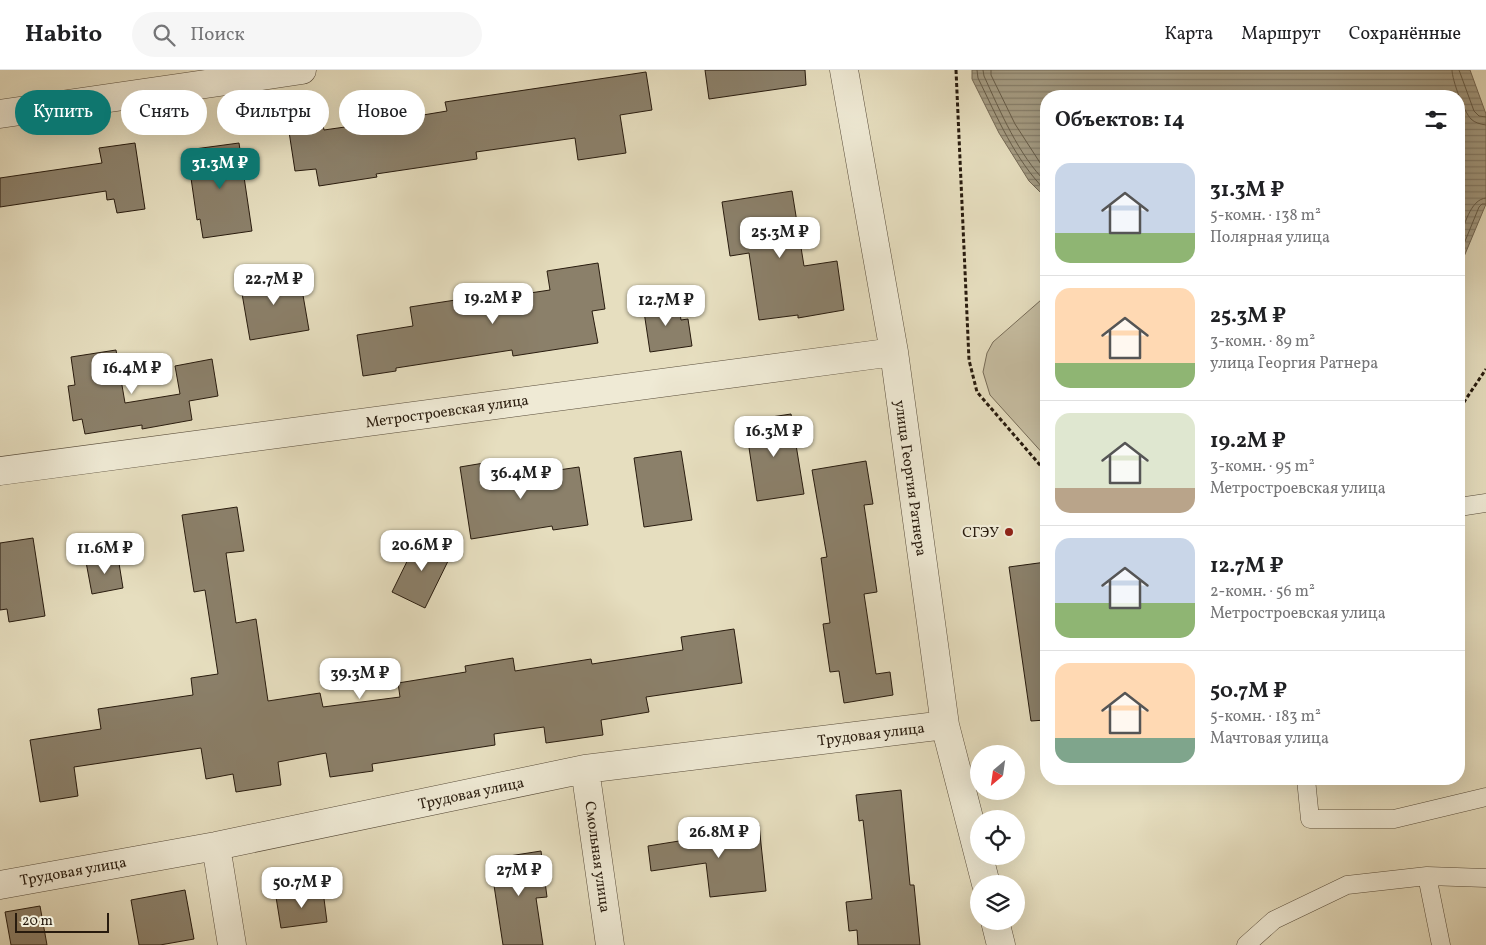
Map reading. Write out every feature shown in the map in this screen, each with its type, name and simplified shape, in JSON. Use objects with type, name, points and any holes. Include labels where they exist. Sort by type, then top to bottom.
[{"type":"street","points":[[0,114],[302,70]]},
{"type":"street","name":"улица Георгия Ратнера","points":[[844,70],[894,352],[945,725],[984,875]]},
{"type":"street","name":"Метростроевская улица","points":[[0,470],[894,352]]},
{"type":"street","name":"Трудовая улица","points":[[0,884],[216,846],[585,769],[945,725]]},
{"type":"street","name":"Смольная улица","points":[[585,769],[610,945]]},
{"type":"street","points":[[216,846],[232,945]]},
{"type":"street","points":[[997,930],[1001,945]]},
{"type":"lane","points":[[1465,506],[1486,503]]},
{"type":"lane","points":[[1307,785],[1310,819],[1394,819],[1486,797]]},
{"type":"lane","points":[[1246,945],[1274,920],[1347,885],[1427,876],[1486,878]]},
{"type":"lane","points":[[1427,876],[1441,945]]},
{"type":"path","points":[[956,70],[969,360],[977,392],[1040,465]]},
{"type":"path","points":[[1465,400],[1486,369]]},
{"type":"shaded area","points":[[1040,301],[1040,450],[990,395],[983,372],[987,353],[993,342]]},
{"type":"water","points":[[972,70],[1470,70],[1486,114],[1486,204],[1465,254],[1465,90],[1040,90],[1040,192],[1029,181],[999,133],[972,79]]},
{"type":"building","points":[[705,70],[805,70],[806,85],[709,99]]},
{"type":"building","points":[[646,72],[652,110],[620,115],[626,153],[578,160],[575,138],[476,152],[477,159],[376,174],[377,177],[319,186],[316,169],[295,171],[290,135],[329,135],[329,129],[339,128],[339,135],[425,135],[425,115],[447,111],[445,102]]},
{"type":"building","points":[[135,143],[145,209],[117,213],[114,199],[107,200],[106,191],[0,207],[0,178],[102,163],[99,148]]},
{"type":"building","points":[[239,143],[252,231],[203,238],[200,219],[197,220],[187,150]]},
{"type":"building","points":[[792,191],[804,266],[837,261],[844,310],[798,318],[798,315],[759,320],[749,253],[730,256],[722,202]]},
{"type":"building","points":[[598,263],[605,309],[592,311],[598,343],[513,356],[512,350],[396,368],[396,371],[363,376],[357,335],[413,326],[410,307],[462,299],[463,303],[550,290],[547,271]]},
{"type":"building","points":[[299,272],[309,330],[250,340],[240,282]]},
{"type":"building","points":[[678,300],[681,320],[688,319],[692,346],[650,352],[643,305]]},
{"type":"building","points":[[116,350],[125,403],[180,394],[175,366],[212,359],[218,396],[189,401],[192,420],[142,429],[142,425],[85,434],[82,419],[73,421],[68,386],[75,385],[71,357]]},
{"type":"building","points":[[791,414],[804,494],[757,501],[745,421]]},
{"type":"building","points":[[681,451],[692,520],[644,527],[634,458]]},
{"type":"building","points":[[508,459],[511,477],[579,467],[588,525],[553,530],[552,526],[471,539],[460,467]]},
{"type":"building","points":[[866,461],[873,504],[864,505],[877,592],[864,594],[876,674],[890,672],[893,695],[844,703],[839,671],[830,672],[823,624],[830,623],[821,558],[827,557],[812,470]]},
{"type":"building","points":[[237,507],[244,551],[226,553],[236,623],[256,619],[268,701],[320,693],[323,707],[400,697],[398,683],[466,672],[465,666],[513,658],[515,671],[591,659],[592,664],[683,650],[681,637],[734,629],[742,683],[646,697],[649,712],[601,720],[603,735],[546,743],[544,727],[494,734],[495,745],[372,764],[373,771],[330,777],[326,753],[278,762],[281,785],[236,792],[233,774],[206,779],[201,748],[74,767],[78,796],[40,802],[30,740],[101,729],[98,709],[193,695],[191,678],[218,674],[205,590],[194,592],[182,515]]},
{"type":"building","points":[[419,537],[452,553],[425,608],[392,592]]},
{"type":"building","points":[[33,538],[45,616],[9,622],[7,609],[0,610],[0,543]]},
{"type":"building","points":[[118,557],[123,588],[92,594],[86,562]]},
{"type":"building","points":[[1040,563],[1040,720],[1031,721],[1009,567]]},
{"type":"building","points":[[901,790],[910,885],[914,885],[920,945],[858,945],[857,930],[849,931],[846,902],[872,899],[863,820],[859,821],[856,795]]},
{"type":"building","points":[[759,825],[766,891],[710,897],[706,863],[651,871],[648,846],[704,837],[703,831]]},
{"type":"building","points":[[541,851],[547,897],[536,898],[543,945],[503,945],[490,859]]},
{"type":"building","points":[[185,890],[194,939],[160,945],[139,945],[131,900]]},
{"type":"building","points":[[323,891],[327,922],[281,928],[276,897]]},
{"type":"building","points":[[40,906],[47,945],[11,945],[5,912]]},
{"type":"place","name":"СГЭУ","points":[[1009,532]]}]
